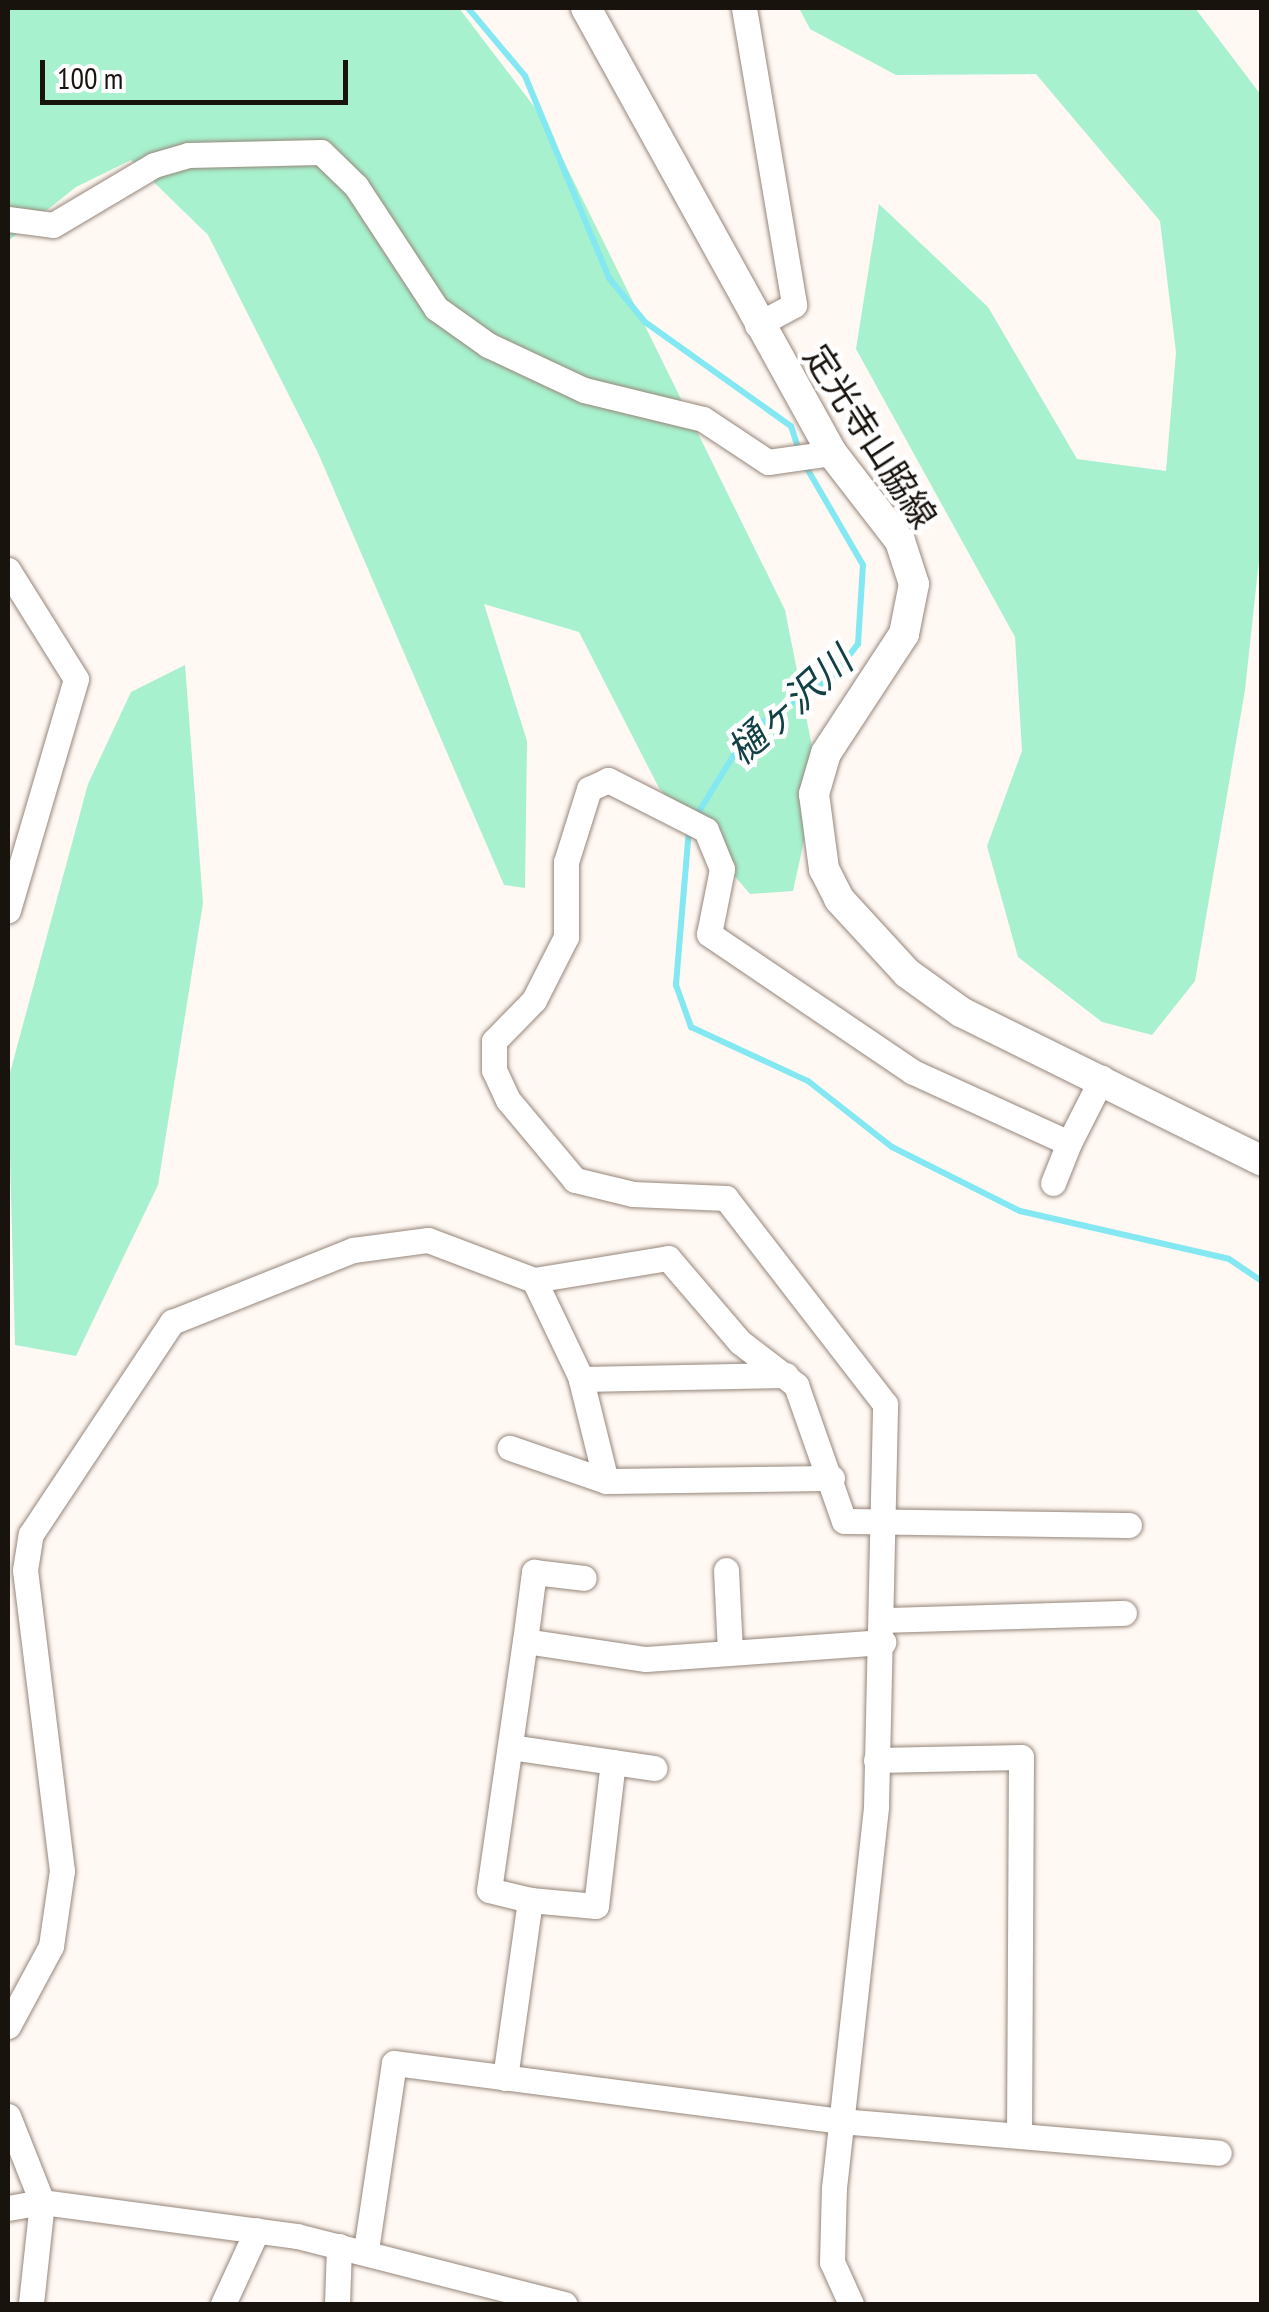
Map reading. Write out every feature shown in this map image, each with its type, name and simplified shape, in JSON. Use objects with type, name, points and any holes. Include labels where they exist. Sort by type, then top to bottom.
[{"type":"main road","name":"定光寺山脇線","points":[[586,8],[824,458],[868,488],[914,584],[897,648],[822,767],[814,794],[824,869],[865,933],[906,973],[961,1012],[1102,1078],[1262,1161]]},
{"type":"street","points":[[744,8],[794,305],[757,325]]},
{"type":"street","points":[[8,220],[54,225],[154,165],[188,156],[321,152],[356,186],[436,308],[488,345],[584,390],[702,419],[784,464],[824,458]]},
{"type":"street","points":[[8,570],[76,679],[8,910]]},
{"type":"street","points":[[850,2304],[832,2262],[841,2121],[876,1760],[883,1631],[884,1404],[726,1198],[634,1194],[575,1180],[527,1128],[494,1070],[494,1041],[534,1000],[566,938],[566,862],[589,788],[608,780],[706,830],[722,870],[709,934],[913,1072],[1069,1143]]},
{"type":"street","points":[[1053,1183],[1102,1078]]},
{"type":"street","points":[[8,2026],[51,1946],[62,1871],[24,1570],[31,1534],[172,1322],[353,1250],[428,1240],[534,1280],[668,1258],[740,1342],[788,1374],[832,1478],[844,1521],[884,1526],[1129,1524]]},
{"type":"street","points":[[534,1280],[581,1379],[606,1481]]},
{"type":"street","points":[[581,1379],[788,1374]]},
{"type":"street","points":[[510,1448],[606,1481],[832,1478]]},
{"type":"street","points":[[726,1570],[730,1651]]},
{"type":"street","points":[[584,1578],[534,1572],[489,1890],[530,1900],[596,1906],[613,1762]]},
{"type":"street","points":[[525,1641],[646,1659],[883,1631],[1124,1612]]},
{"type":"street","points":[[510,1747],[654,1768]]},
{"type":"street","points":[[876,1760],[1022,1757],[1019,2135]]},
{"type":"street","points":[[505,2078],[530,1900]]},
{"type":"street","points":[[366,2250],[394,2063],[841,2121],[1219,2153]]},
{"type":"street","points":[[8,2116],[42,2202],[31,2304]]},
{"type":"street","points":[[8,2208],[42,2202],[257,2230],[366,2250],[564,2304]]},
{"type":"street","points":[[223,2304],[257,2230]]},
{"type":"street","points":[[338,2246],[338,2304]]},
{"type":"green space","points":[[8,8],[459,8],[542,117],[785,610],[818,777],[793,891],[750,894],[659,788],[579,632],[484,604],[527,741],[525,888],[504,885],[318,453],[208,235],[131,160],[76,187],[8,241]]},
{"type":"green space","points":[[799,8],[1195,8],[1261,95],[1262,532],[1245,690],[1195,981],[1152,1035],[1102,1022],[1018,957],[987,846],[1022,751],[1015,637],[856,349],[879,204],[988,307],[1077,459],[1166,471],[1176,352],[1160,221],[1036,74],[896,75],[810,29]]},
{"type":"green space","points":[[185,665],[203,903],[158,1185],[76,1356],[15,1345],[8,1080],[88,784],[131,692]]},
{"type":"waterway","name":"樋ヶ沢川","points":[[468,8],[525,76],[609,278],[645,322],[791,426],[800,453]]},
{"type":"waterway","name":"樋ヶ沢川","points":[[695,818],[748,732],[833,676],[858,644],[863,565],[805,465]]},
{"type":"waterway","name":"樋ヶ沢川","points":[[689,829],[676,985],[691,1027],[808,1081],[892,1147],[1020,1211],[1229,1259],[1262,1281]]}]
